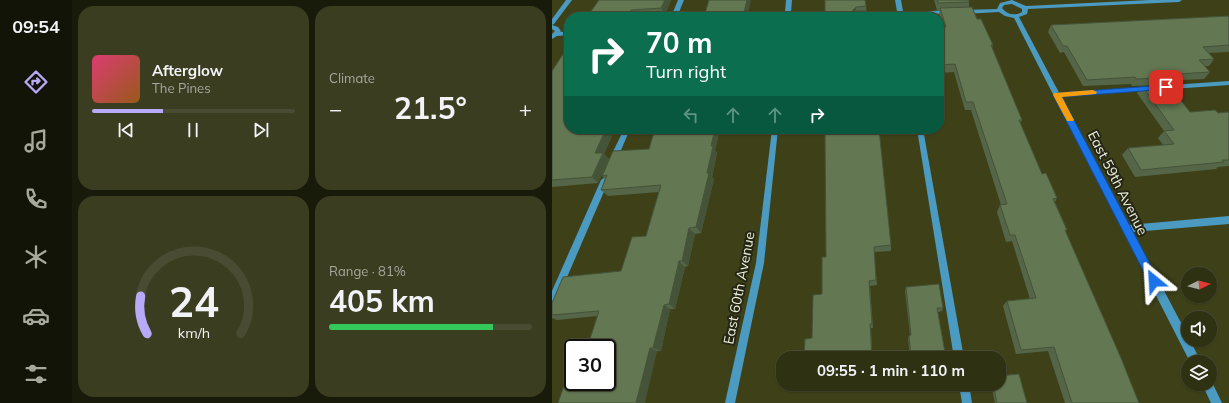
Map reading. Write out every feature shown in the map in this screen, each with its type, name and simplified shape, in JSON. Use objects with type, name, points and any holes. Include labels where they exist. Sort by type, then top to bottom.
[{"type":"street","points":[[552,23],[569,0]]},
{"type":"street","points":[[676,12],[681,0]]},
{"type":"street","points":[[788,12],[789,0]]},
{"type":"street","points":[[898,0],[900,12]]},
{"type":"street","points":[[1000,10],[1000,6],[1008,1],[1025,8],[1179,0]]},
{"type":"street","points":[[944,13],[1000,10],[1004,14],[1016,16],[1025,13],[1025,8]]},
{"type":"street","name":"East 59th Avenue","points":[[1016,16],[1192,355]]},
{"type":"street","points":[[552,27],[557,30],[554,36]]},
{"type":"street","points":[[554,36],[564,34]]},
{"type":"street","points":[[1057,95],[1229,83]]},
{"type":"street","points":[[552,302],[625,134]]},
{"type":"street","name":"East 60th Avenue","points":[[730,403],[760,263],[774,134]]},
{"type":"street","points":[[921,134],[958,351]]},
{"type":"street","points":[[1127,229],[1229,220]]},
{"type":"street","points":[[965,391],[967,403]]},
{"type":"street","points":[[1211,391],[1217,403]]},
{"type":"building","points":[[599,0],[665,0],[661,8],[631,10],[630,12],[591,12]]},
{"type":"building","points":[[709,0],[747,0],[744,12],[705,12]]},
{"type":"building","points":[[825,0],[865,0],[866,6],[856,7],[852,11],[867,11],[867,12],[825,12]]},
{"type":"building","points":[[937,0],[969,0],[969,2],[938,3]]},
{"type":"building","points":[[972,7],[977,19],[981,19],[993,45],[991,45],[1022,120],[1019,120],[1042,174],[1046,173],[1057,198],[1053,199],[1067,230],[1065,230],[1139,403],[1072,403],[1054,347],[1021,350],[1007,301],[1036,298],[1015,235],[1010,235],[1000,205],[1007,204],[973,102],[966,102],[955,64],[944,65],[944,27],[946,27],[944,12],[941,12],[940,8]]},
{"type":"building","points":[[1229,16],[1229,45],[1203,47],[1214,59],[1199,60],[1210,72],[1160,75],[1162,78],[1136,79],[1135,77],[1087,80],[1067,46],[1063,46],[1051,25]]},
{"type":"building","points":[[564,53],[564,134],[604,134],[595,153],[603,153],[592,177],[552,180],[552,71]]},
{"type":"building","points":[[1168,84],[1190,112],[1215,110],[1218,113],[1229,112],[1229,160],[1222,160],[1224,162],[1141,170],[1128,148],[1174,144],[1164,131],[1174,130],[1142,86]]},
{"type":"building","points":[[654,134],[714,134],[711,146],[713,146],[707,173],[709,173],[696,227],[689,228],[682,261],[679,261],[669,304],[664,305],[653,348],[650,348],[636,403],[558,403],[564,385],[564,391],[616,391],[616,339],[590,339],[599,311],[552,315],[552,303],[563,277],[621,271],[632,237],[646,236],[661,185],[601,190],[607,175],[602,176],[613,151],[649,149]]},
{"type":"building","points":[[825,134],[880,134],[891,245],[874,247],[876,280],[869,281],[872,324],[870,324],[872,351],[804,351],[805,339],[812,338],[813,295],[822,294],[822,257],[826,257]]},
{"type":"building","points":[[939,284],[943,308],[937,308],[945,351],[910,351],[909,336],[911,335],[906,287]]},
{"type":"building","points":[[1019,374],[1027,403],[997,403],[994,391],[1006,391],[1006,375]]},
{"type":"slow traffic","points":[[1070,120],[1057,95],[1093,92]]},
{"type":"route","points":[[1154,281],[1057,95],[1166,87]]}]
